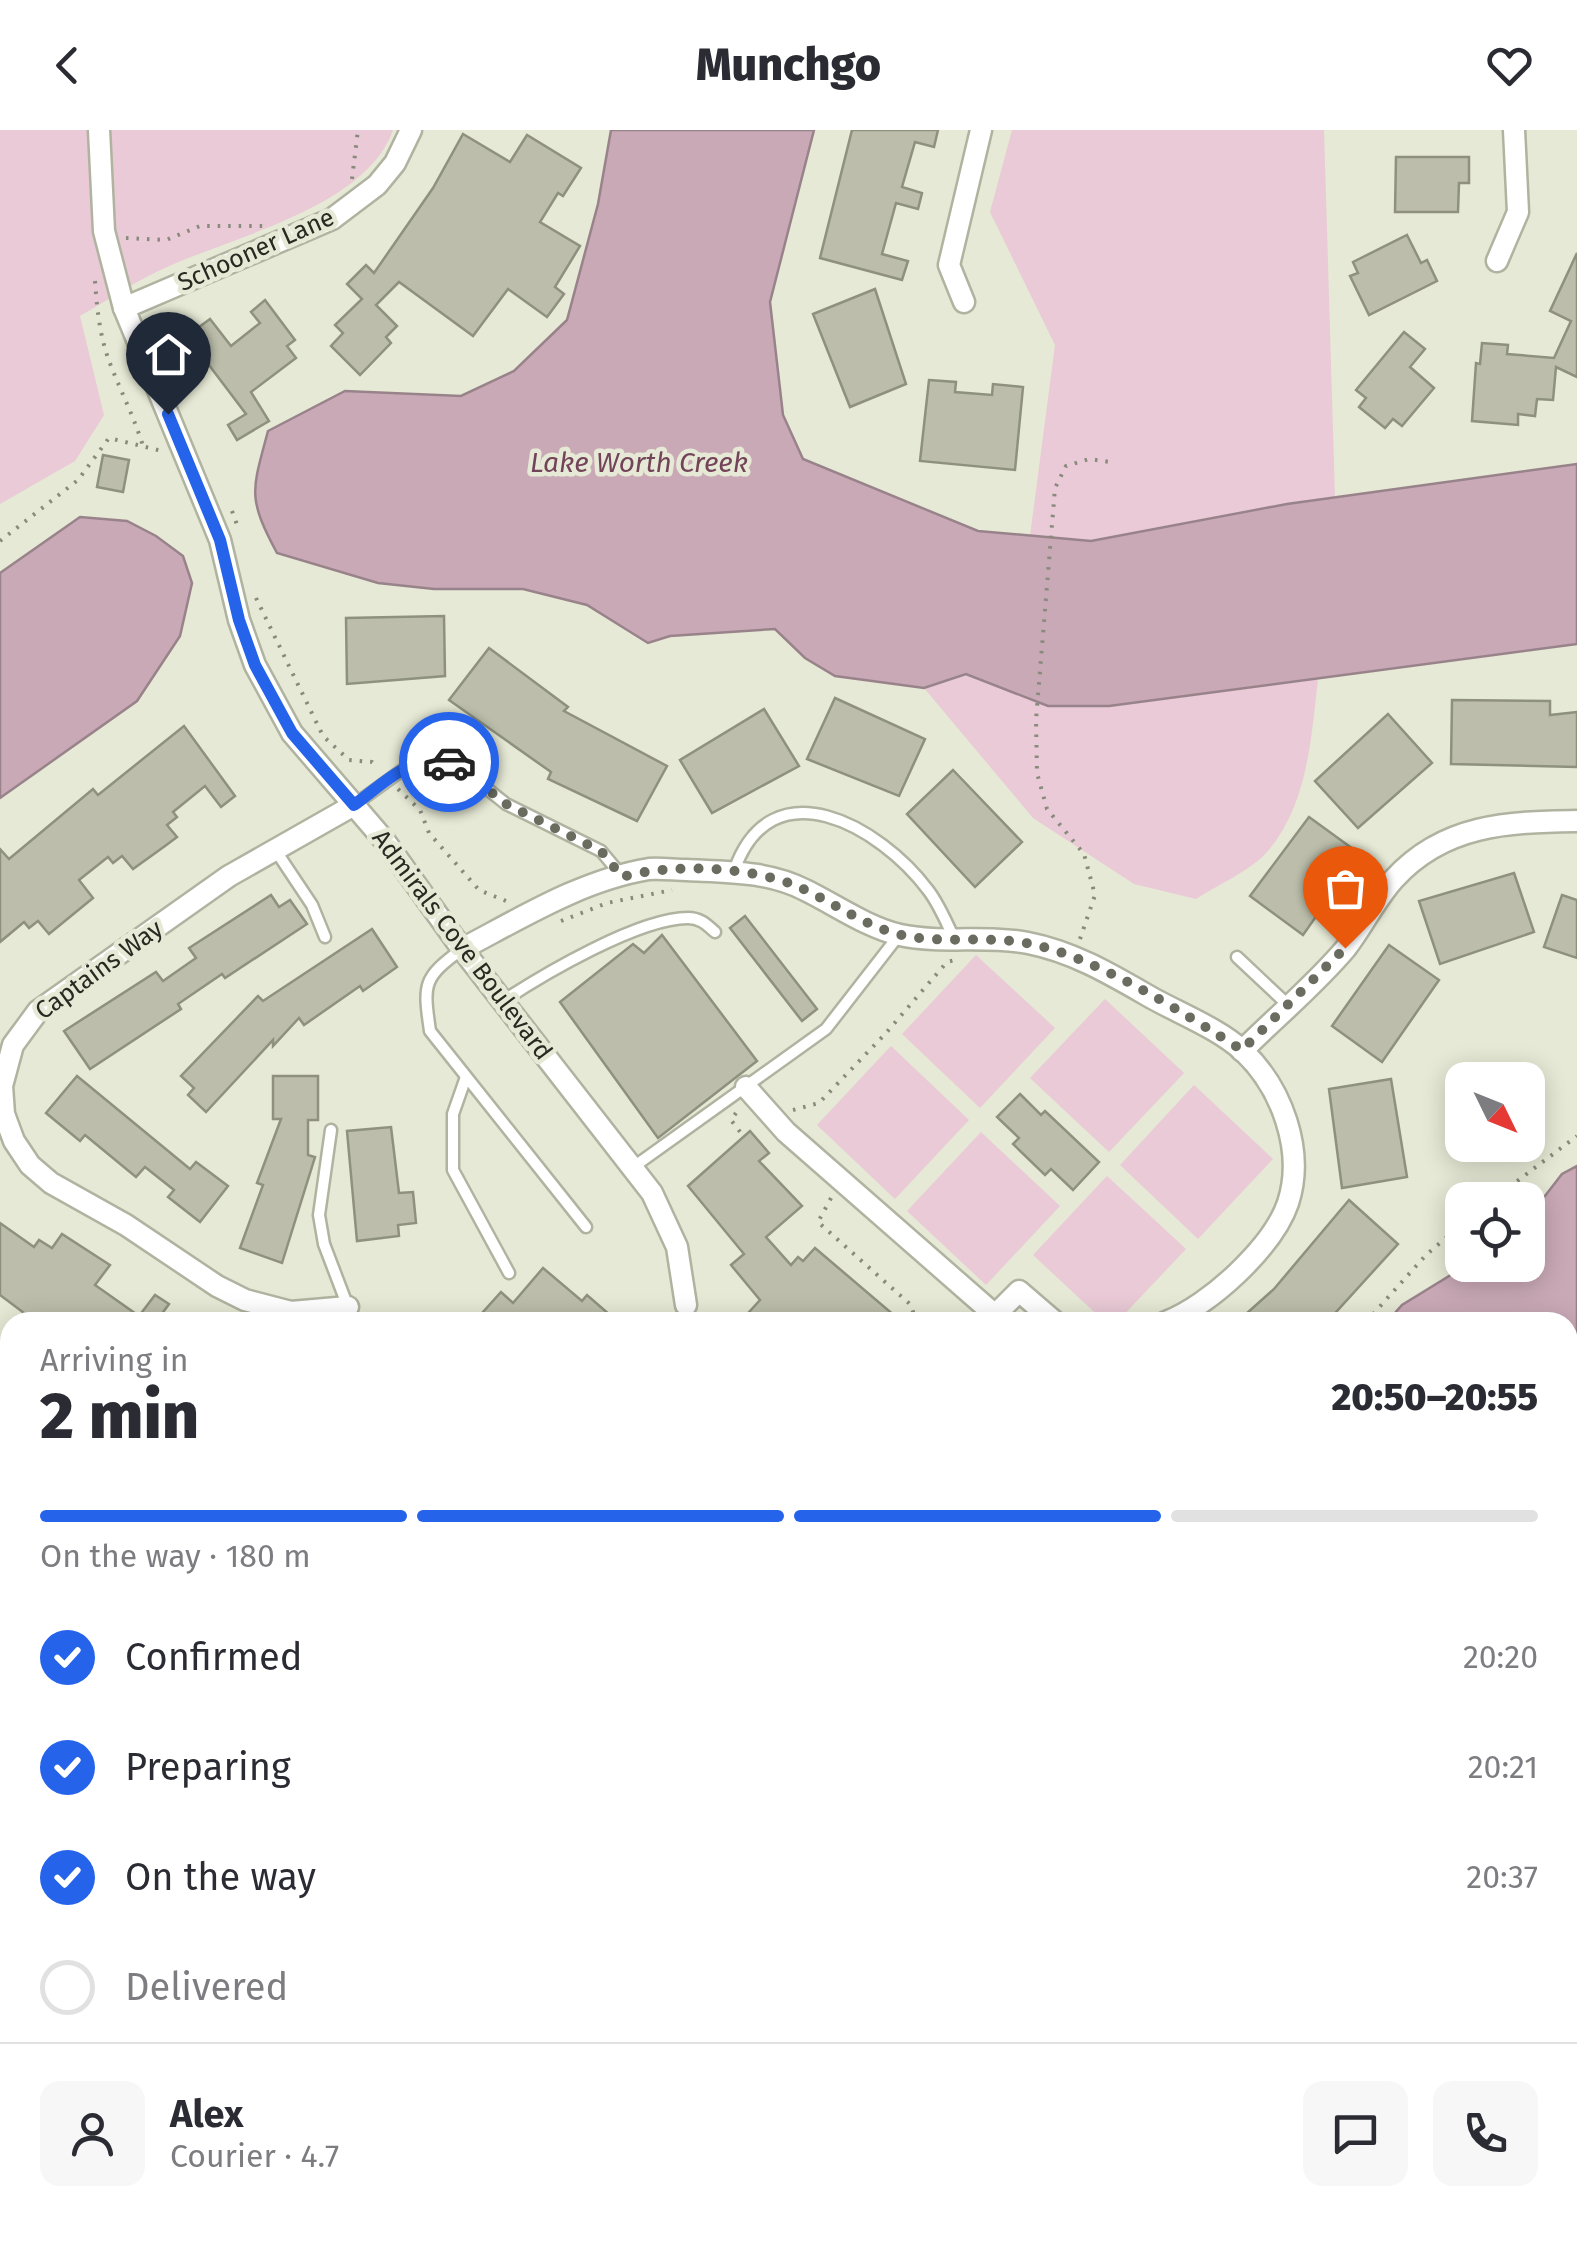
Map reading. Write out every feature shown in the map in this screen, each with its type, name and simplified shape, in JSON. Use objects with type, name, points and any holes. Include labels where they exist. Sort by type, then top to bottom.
[{"type":"street","name":"Admirals Cove Boulevard","points":[[99,130],[101,199],[112,267],[124,308],[225,555],[239,620],[255,665],[292,733],[384,840],[462,949],[652,1193],[668,1223],[680,1261],[686,1305]]},
{"type":"street","name":"Schooner Lane","points":[[124,308],[332,219],[377,185],[395,163],[412,130]]},
{"type":"street","points":[[964,302],[949,265],[981,130]]},
{"type":"street","points":[[1497,261],[1518,212],[1514,130]]},
{"type":"street","name":"Captains Way","points":[[348,1307],[291,1312],[246,1300],[217,1286],[40,1175],[14,1141],[4,1114],[2,1086],[7,1058],[38,1011],[229,876],[354,805]]},
{"type":"street","points":[[1242,1050],[1345,948],[1394,878],[1438,844],[1462,832],[1490,825],[1577,821]]},
{"type":"street","points":[[462,949],[585,887],[651,869],[734,871],[786,882],[872,926],[900,934],[958,948],[992,938],[1052,949],[1096,966],[1242,1050],[1275,1095],[1288,1127],[1294,1158],[1288,1202],[1266,1240],[1225,1283],[1185,1312]]},
{"type":"street","points":[[746,1087],[776,1120],[984,1312]]},
{"type":"street","points":[[999,1312],[1019,1291],[1043,1312]]},
{"type":"lane","points":[[354,805],[408,766],[430,758],[456,764],[506,804],[601,851],[622,877]]},
{"type":"lane","points":[[734,871],[741,850],[758,827],[784,815],[812,811],[850,824],[892,853],[929,890],[958,948]]},
{"type":"lane","points":[[276,850],[312,905],[325,937]]},
{"type":"lane","points":[[504,1001],[537,978],[603,944],[663,922],[702,920],[714,932]]},
{"type":"lane","points":[[632,1168],[826,1028],[900,934]]},
{"type":"lane","points":[[462,949],[432,972],[425,998],[430,1031],[586,1226]]},
{"type":"lane","points":[[1237,958],[1288,1005]]},
{"type":"lane","points":[[466,1076],[454,1114],[453,1170],[508,1273]]},
{"type":"lane","points":[[331,1130],[320,1215],[324,1244],[348,1307]]},
{"type":"path","points":[[351,184],[358,130]]},
{"type":"path","points":[[142,446],[98,320],[94,276],[128,259],[124,238],[166,240],[200,226],[272,226]]},
{"type":"path","points":[[0,541],[78,480],[108,438],[166,452],[183,450]]},
{"type":"path","points":[[1052,949],[1082,938],[1095,895],[1084,854],[1048,809],[1038,773],[1036,720],[1055,488],[1066,466],[1089,459],[1110,462]]},
{"type":"path","points":[[230,508],[242,540]]},
{"type":"path","points":[[255,592],[259,609],[322,736],[349,760],[372,762],[420,810],[429,833],[479,890],[508,900],[524,917]]},
{"type":"path","points":[[554,924],[607,904],[688,887]]},
{"type":"path","points":[[776,1120],[786,1112],[819,1103],[886,1034],[958,948]]},
{"type":"path","points":[[738,1109],[730,1120],[744,1136]]},
{"type":"path","points":[[1516,1182],[1577,1136]]},
{"type":"path","points":[[844,1183],[818,1222],[911,1306],[913,1312]]},
{"type":"path","points":[[1375,1312],[1445,1239]]},
{"type":"shaded area","points":[[0,130],[393,130],[378,157],[356,180],[328,199],[156,272],[80,316],[104,415],[75,461],[0,504]]},
{"type":"shaded area","points":[[1012,130],[1324,130],[1335,498],[1091,541],[1030,536],[1055,345],[990,212]]},
{"type":"shaded area","points":[[965,674],[1048,706],[1318,679],[1305,770],[1292,812],[1261,858],[1196,899],[1134,884],[1033,818],[924,688]]},
{"type":"shaded area","points":[[976,955],[1055,1028],[980,1108],[902,1034]]},
{"type":"shaded area","points":[[1105,999],[1184,1073],[1109,1152],[1030,1078]]},
{"type":"shaded area","points":[[891,1046],[969,1120],[895,1199],[817,1125]]},
{"type":"shaded area","points":[[1194,1085],[1273,1159],[1198,1239],[1120,1165]]},
{"type":"shaded area","points":[[981,1132],[1060,1206],[986,1285],[907,1211]]},
{"type":"shaded area","points":[[1107,1176],[1186,1249],[1126,1312],[1094,1312],[1033,1255]]},
{"type":"water","name":"Lake Worth Creek","points":[[611,130],[814,130],[770,302],[783,415],[803,459],[978,531],[1091,541],[1287,504],[1577,464],[1577,644],[1109,706],[1048,706],[966,674],[924,688],[835,676],[805,658],[775,629],[670,636],[648,643],[587,605],[523,589],[434,589],[378,583],[277,553],[261,519],[255,494],[268,431],[345,391],[461,396],[514,371],[567,320],[598,204]]},
{"type":"water","points":[[80,517],[127,521],[183,556],[192,583],[180,636],[137,701],[0,798],[0,573]]},
{"type":"water","points":[[1577,1166],[1577,1312],[1396,1312],[1445,1279],[1445,1282],[1545,1282],[1545,1196],[1562,1174]]},
{"type":"building","points":[[852,130],[938,130],[934,147],[915,142],[902,187],[922,193],[918,209],[896,203],[882,254],[908,261],[902,280],[820,258]]},
{"type":"building","points":[[463,134],[510,162],[527,135],[581,168],[563,196],[558,193],[540,222],[580,246],[555,287],[564,294],[547,317],[508,289],[473,336],[399,282],[376,305],[397,326],[386,337],[391,343],[360,375],[331,346],[343,333],[335,325],[362,299],[347,284],[366,265],[374,273],[433,188]]},
{"type":"building","points":[[1396,157],[1469,157],[1469,183],[1459,183],[1458,212],[1395,212]]},
{"type":"building","points":[[1407,235],[1421,263],[1427,260],[1437,281],[1369,315],[1350,276],[1358,273],[1353,262]]},
{"type":"building","points":[[1577,253],[1577,377],[1556,367],[1553,400],[1537,399],[1535,416],[1518,414],[1518,425],[1472,421],[1476,363],[1480,364],[1482,343],[1508,345],[1507,354],[1554,358],[1571,321],[1550,311]]},
{"type":"building","points":[[875,289],[906,384],[850,407],[813,314]]},
{"type":"building","points":[[265,300],[295,340],[287,346],[296,358],[251,392],[269,421],[237,440],[228,425],[246,414],[187,336],[210,319],[231,346],[260,323],[251,312]]},
{"type":"building","points":[[1404,332],[1425,349],[1410,367],[1434,388],[1402,426],[1393,419],[1385,428],[1359,407],[1366,398],[1356,390]]},
{"type":"building","points":[[929,380],[956,382],[955,392],[992,395],[993,384],[1023,387],[1015,470],[920,461]]},
{"type":"building","points":[[103,455],[129,460],[123,492],[97,487]]},
{"type":"building","points":[[444,616],[445,676],[347,684],[346,618]]},
{"type":"building","points":[[489,648],[568,707],[564,711],[667,766],[637,821],[548,779],[551,772],[449,700]]},
{"type":"building","points":[[835,698],[925,739],[899,796],[807,759]]},
{"type":"building","points":[[1452,700],[1550,701],[1550,715],[1577,712],[1577,767],[1451,764]]},
{"type":"building","points":[[764,709],[799,766],[712,813],[680,760]]},
{"type":"building","points":[[1388,714],[1432,763],[1358,828],[1315,781]]},
{"type":"building","points":[[184,726],[235,796],[221,807],[205,786],[173,812],[177,817],[167,825],[177,837],[133,869],[122,856],[113,863],[108,857],[79,880],[93,898],[49,934],[38,921],[29,928],[24,922],[0,942],[0,849],[9,859],[93,789],[98,795]]},
{"type":"building","points":[[953,770],[1022,842],[975,887],[907,814]]},
{"type":"building","points":[[1309,817],[1360,854],[1303,935],[1250,896]]},
{"type":"building","points":[[1514,873],[1534,932],[1440,964],[1419,901]]},
{"type":"building","points":[[271,895],[279,907],[290,900],[307,924],[225,978],[222,974],[178,1004],[181,1009],[90,1069],[64,1031],[156,972],[163,981],[196,958],[189,948]]},
{"type":"building","points":[[1562,895],[1577,900],[1577,958],[1544,947]]},
{"type":"building","points":[[745,916],[817,1009],[802,1021],[730,928]]},
{"type":"building","points":[[372,929],[397,967],[363,991],[360,986],[304,1025],[299,1018],[273,1046],[273,1040],[206,1112],[188,1095],[194,1088],[181,1076],[258,996],[263,1001]]},
{"type":"building","points":[[662,935],[757,1061],[658,1138],[560,1002],[633,944],[644,953]]},
{"type":"building","points":[[1389,945],[1439,980],[1382,1062],[1332,1026]]},
{"type":"building","points":[[77,1076],[190,1169],[196,1162],[228,1186],[200,1222],[168,1197],[174,1190],[145,1167],[136,1177],[85,1135],[80,1141],[46,1113]]},
{"type":"building","points":[[273,1076],[318,1076],[318,1120],[308,1120],[308,1155],[315,1157],[282,1263],[240,1248],[263,1185],[257,1183],[281,1119],[273,1119]]},
{"type":"building","points":[[1391,1079],[1407,1177],[1342,1188],[1329,1089]]},
{"type":"building","points":[[1020,1094],[1041,1115],[1045,1111],[1099,1162],[1073,1190],[1051,1169],[1045,1175],[1013,1144],[1019,1138],[997,1117]]},
{"type":"building","points":[[391,1127],[399,1193],[413,1192],[416,1223],[398,1225],[399,1236],[357,1241],[347,1131]]},
{"type":"building","points":[[750,1131],[769,1153],[759,1161],[802,1206],[766,1237],[791,1265],[798,1257],[803,1261],[815,1248],[890,1312],[749,1312],[760,1300],[731,1265],[744,1254],[688,1186]]},
{"type":"building","points":[[1349,1200],[1398,1244],[1336,1312],[1248,1312],[1274,1289]]},
{"type":"building","points":[[0,1223],[34,1247],[39,1240],[52,1248],[62,1234],[110,1265],[95,1285],[133,1312],[23,1312],[0,1295]]},
{"type":"building","points":[[543,1268],[582,1301],[587,1295],[607,1312],[483,1312],[501,1292],[513,1303]]},
{"type":"building","points":[[155,1295],[169,1304],[163,1312],[142,1312]]},
{"type":"way so far","points":[[449,762],[536,822],[584,840],[601,851],[622,877],[651,869],[734,871],[802,888],[872,926],[900,934],[928,939],[992,938],[1062,952],[1096,966],[1242,1050],[1345,948]]},
{"type":"route","points":[[168,414],[220,540],[239,620],[255,665],[292,733],[354,805],[408,766],[430,758],[449,762]]}]
